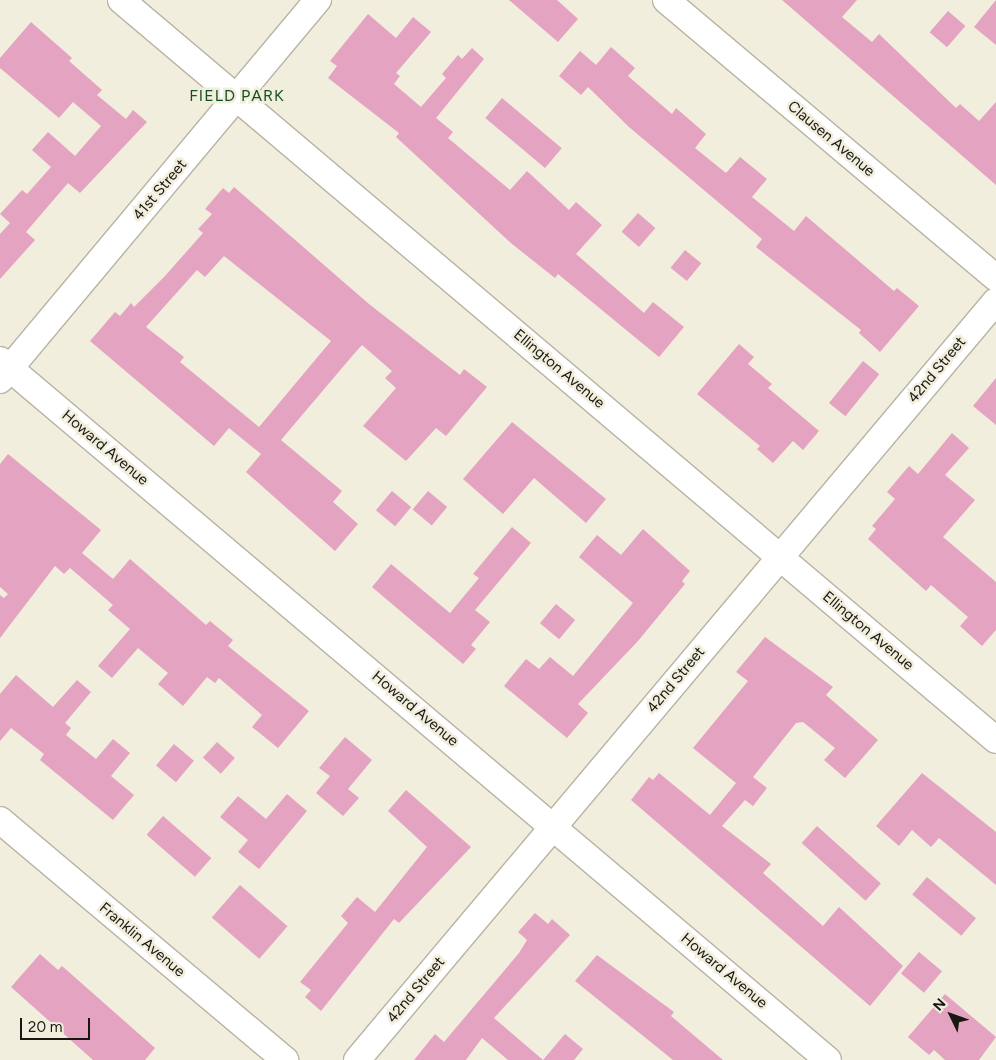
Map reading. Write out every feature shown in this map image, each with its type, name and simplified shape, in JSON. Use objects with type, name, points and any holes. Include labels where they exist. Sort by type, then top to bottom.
[{"type":"street","name":"Ellington Avenue","points":[[121,0],[996,740]]},
{"type":"street","name":"41st Street","points":[[3,369],[237,98],[318,0]]},
{"type":"street","name":"Clausen Avenue","points":[[666,0],[996,278]]},
{"type":"street","name":"42nd Street","points":[[357,1060],[996,301]]},
{"type":"street","name":"Howard Avenue","points":[[3,369],[554,827],[828,1060]]},
{"type":"street","name":"Franklin Avenue","points":[[0,820],[285,1060]]},
{"type":"building","points":[[509,0],[557,0],[578,19],[558,42]]},
{"type":"building","points":[[782,0],[857,0],[842,17],[872,42],[879,34],[956,108],[960,104],[979,121],[996,102],[996,185]]},
{"type":"building","points":[[996,0],[996,45],[974,27]]},
{"type":"building","points":[[948,11],[965,26],[947,47],[930,32]]},
{"type":"building","points":[[368,14],[396,38],[413,17],[431,32],[396,73],[400,76],[394,84],[421,107],[446,78],[442,74],[458,55],[462,59],[472,48],[484,59],[436,118],[453,132],[448,138],[510,190],[527,171],[569,210],[576,202],[602,225],[576,254],[644,313],[653,302],[684,327],[659,357],[558,274],[555,278],[512,244],[396,137],[399,133],[328,78],[337,66],[330,61]]},
{"type":"building","points":[[31,22],[72,58],[69,61],[102,90],[97,95],[126,119],[133,110],[147,122],[80,193],[68,183],[26,232],[35,240],[0,279],[0,234],[10,223],[0,214],[22,190],[27,194],[51,167],[32,150],[48,132],[75,156],[101,126],[73,102],[59,118],[0,68],[0,58]]},
{"type":"building","points":[[611,47],[635,68],[628,76],[672,114],[676,108],[706,134],[695,148],[726,173],[740,157],[767,179],[752,197],[794,231],[806,216],[894,291],[897,288],[919,306],[880,352],[859,333],[861,330],[756,247],[762,239],[629,127],[588,87],[581,95],[559,76],[580,51],[596,65]]},
{"type":"building","points":[[502,98],[562,148],[545,168],[485,118]]},
{"type":"building","points":[[234,187],[369,304],[460,375],[464,369],[487,387],[446,436],[436,428],[406,461],[363,426],[396,388],[385,378],[392,371],[362,345],[281,440],[342,491],[333,502],[358,524],[335,551],[246,472],[261,454],[229,428],[214,446],[90,341],[115,312],[120,316],[131,303],[134,307],[165,276],[203,233],[198,229],[212,214],[205,209],[223,188],[229,193]],"holes":[[[224,256],[331,341],[259,427],[180,362],[184,357],[146,327],[197,270],[205,277]]]},
{"type":"building","points":[[638,213],[655,228],[639,247],[622,232]]},
{"type":"building","points":[[685,250],[701,263],[687,281],[671,268]]},
{"type":"building","points":[[739,344],[754,357],[748,364],[772,384],[768,388],[819,431],[803,450],[793,441],[773,463],[757,449],[760,446],[697,394]]},
{"type":"building","points":[[863,361],[879,374],[845,416],[829,403]]},
{"type":"building","points":[[996,378],[996,425],[973,406]]},
{"type":"building","points":[[512,422],[606,499],[586,523],[534,478],[503,514],[463,479]]},
{"type":"building","points":[[952,433],[969,448],[945,475],[975,500],[943,537],[996,582],[996,630],[982,646],[960,626],[968,617],[931,585],[926,591],[868,539],[876,529],[872,526],[895,499],[887,492],[909,466],[918,474]]},
{"type":"building","points":[[8,454],[101,530],[82,553],[113,579],[130,559],[206,625],[210,621],[233,640],[228,646],[309,711],[278,748],[252,727],[262,715],[219,678],[215,683],[207,677],[183,706],[158,684],[168,673],[138,648],[112,678],[98,666],[130,629],[108,610],[113,605],[70,568],[64,574],[55,566],[0,638],[0,595],[4,598],[8,594],[0,587],[0,464]]},
{"type":"building","points":[[392,491],[411,507],[395,526],[376,510]]},
{"type":"building","points":[[428,491],[447,507],[432,525],[413,509]]},
{"type":"building","points":[[512,527],[531,543],[475,610],[490,622],[471,645],[476,649],[463,664],[372,587],[391,564],[450,613],[479,578],[473,574]]},
{"type":"building","points":[[643,529],[690,571],[682,581],[685,584],[638,641],[578,704],[588,713],[567,738],[504,686],[526,659],[539,669],[550,657],[573,676],[633,603],[579,557],[597,535],[621,555]]},
{"type":"building","points":[[556,604],[575,620],[559,639],[540,623]]},
{"type":"building","points":[[765,637],[833,687],[826,695],[878,740],[845,778],[824,760],[835,748],[803,722],[796,723],[753,777],[767,788],[753,806],[745,800],[722,826],[771,864],[763,873],[823,926],[839,907],[903,966],[870,1006],[631,800],[649,777],[653,780],[659,773],[710,815],[736,783],[693,748],[748,681],[736,672]]},
{"type":"building","points":[[16,675],[53,707],[77,680],[91,692],[65,723],[71,728],[66,735],[96,759],[113,739],[130,753],[111,776],[134,795],[113,820],[40,760],[44,754],[11,728],[0,741],[0,694]]},
{"type":"building","points":[[345,737],[372,760],[348,789],[359,798],[343,816],[316,793],[330,776],[319,768]]},
{"type":"building","points":[[217,742],[235,758],[221,774],[203,758]]},
{"type":"building","points":[[174,744],[194,761],[176,782],[156,765]]},
{"type":"building","points":[[922,773],[996,832],[996,885],[939,838],[931,847],[912,830],[899,846],[876,826]]},
{"type":"building","points":[[406,790],[471,847],[399,923],[394,919],[321,1011],[305,997],[311,990],[300,982],[348,923],[341,916],[357,897],[375,912],[427,847],[388,811]]},
{"type":"building","points":[[287,794],[307,811],[259,869],[238,852],[248,840],[220,817],[238,796],[266,819]]},
{"type":"building","points":[[163,816],[211,858],[195,877],[147,835]]},
{"type":"building","points":[[817,826],[881,884],[866,901],[802,843]]},
{"type":"building","points":[[927,877],[976,918],[961,936],[912,895]]},
{"type":"building","points":[[240,885],[288,926],[259,959],[212,917]]},
{"type":"building","points":[[535,913],[548,924],[552,919],[570,935],[494,1018],[543,1060],[508,1060],[482,1038],[466,1060],[414,1060],[435,1034],[444,1042],[519,953],[527,940],[518,932]]},
{"type":"building","points":[[919,952],[942,971],[924,993],[901,973]]},
{"type":"building","points":[[40,954],[58,970],[62,966],[155,1048],[145,1060],[93,1060],[11,987]]},
{"type":"building","points":[[597,955],[674,1012],[671,1016],[723,1060],[673,1060],[575,981]]},
{"type":"building","points":[[945,994],[996,1037],[979,1060],[945,1060],[934,1050],[929,1055],[908,1037]]},
{"type":"building","points":[[565,1034],[583,1049],[574,1060],[543,1060]]},
{"type":"district","name":"FIELD PARK","points":[[237,96]]}]
